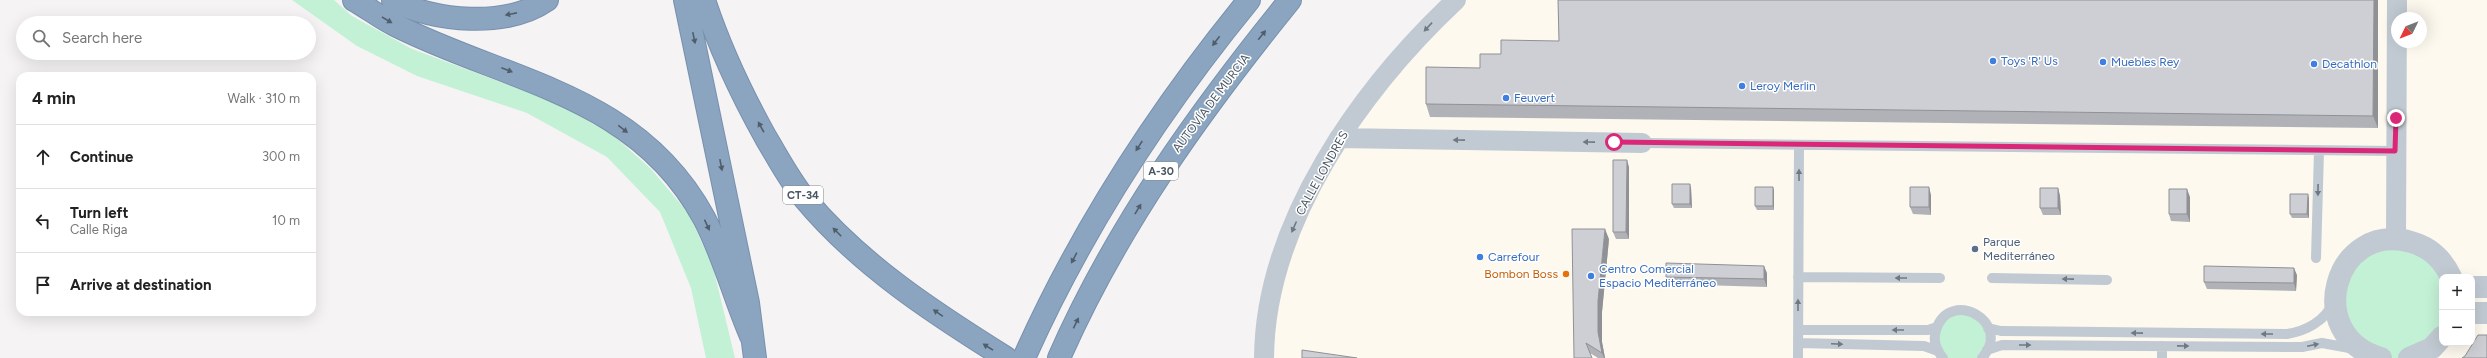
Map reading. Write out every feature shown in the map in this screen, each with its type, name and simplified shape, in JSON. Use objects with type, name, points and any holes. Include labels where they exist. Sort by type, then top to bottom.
[{"type":"highway","points":[[354,0],[395,25],[577,100],[615,123],[650,150],[679,181],[704,218],[722,258],[735,300],[751,336]]},
{"type":"highway","points":[[393,0],[429,14],[456,18],[485,18],[515,14],[547,0]]},
{"type":"highway","points":[[685,0],[748,303],[755,358]]},
{"type":"highway","name":"CT-34","points":[[704,0],[739,89],[777,157],[805,198],[838,233],[884,275],[970,336],[1006,358]]},
{"type":"highway","name":"A-30","points":[[1024,358],[1070,265],[1119,179],[1167,106],[1250,0]]},
{"type":"highway","name":"AUTOVÍA DE MURCIA","points":[[1059,358],[1124,231],[1168,160],[1223,84],[1290,0]]},
{"type":"street","name":"CALLE LONDRES","points":[[1264,358],[1268,305],[1275,272],[1311,188],[1339,138],[1405,52],[1456,0]]},
{"type":"street","points":[[2396,239],[2395,151],[2397,0]]},
{"type":"street","points":[[1339,138],[1642,143]]},
{"type":"street","points":[[2372,354],[2346,335],[2340,325],[2334,300],[2337,281],[2342,270],[2355,254],[2374,242],[2396,239],[2411,241],[2426,247],[2441,261],[2449,274]]},
{"type":"street","points":[[2475,287],[2487,287]]},
{"type":"street","points":[[2475,313],[2487,313]]},
{"type":"street","points":[[2409,358],[2432,348],[2439,340]]},
{"type":"lane","points":[[1642,143],[2395,151]]},
{"type":"lane","points":[[1798,358],[1799,145]]},
{"type":"lane","points":[[2316,258],[2319,150]]},
{"type":"lane","points":[[1798,277],[1940,278]]},
{"type":"lane","points":[[1992,278],[2107,280]]},
{"type":"lane","points":[[1988,328],[2001,331],[2287,334],[2318,322],[2325,316],[2334,300]]},
{"type":"lane","points":[[1798,330],[1928,330],[1936,327],[1948,314],[1962,310],[1978,315],[1988,328],[1990,336],[1985,354]]},
{"type":"lane","points":[[1936,327],[1935,340],[1940,355]]},
{"type":"lane","points":[[1798,343],[1924,346],[1940,355]]},
{"type":"lane","points":[[1985,354],[2002,345],[2302,347],[2322,343],[2372,354]]},
{"type":"lane","points":[[2162,346],[2162,358]]},
{"type":"shaded area","name":"Parque Mediterráneo","points":[[1456,0],[2487,0],[2487,358],[1264,358],[1264,338],[1311,188]]},
{"type":"green space","points":[[292,0],[334,0],[352,16],[412,49],[557,103],[614,136],[651,169],[689,214],[713,267],[735,358],[706,358],[691,288],[660,212],[607,157],[527,113],[417,76],[357,46]]},
{"type":"green space","points":[[2406,240],[2439,274],[2439,339],[2409,358],[2381,358],[2340,325],[2348,261]]},
{"type":"green space","points":[[1962,310],[1988,328],[1982,358],[1943,358],[1937,327]]},
{"type":"building","points":[[1558,0],[2374,0],[2373,116],[1426,104],[1426,67],[1480,68],[1480,54],[1501,54],[1501,40],[1559,41]]},
{"type":"building","points":[[1613,160],[1627,160],[1626,232],[1613,232]]},
{"type":"building","points":[[1672,184],[1690,184],[1690,204],[1672,204]]},
{"type":"building","points":[[1755,187],[1773,187],[1773,206],[1755,206]]},
{"type":"building","points":[[1910,187],[1929,187],[1929,207],[1910,207]]},
{"type":"building","points":[[2040,188],[2058,188],[2058,208],[2040,208]]},
{"type":"building","points":[[2169,189],[2187,189],[2187,214],[2169,214]]},
{"type":"building","points":[[2290,194],[2308,194],[2307,214],[2290,214]]},
{"type":"building","name":"Centro Comercial Espacio Mediterráneo","points":[[1572,229],[1605,229],[1598,301],[1598,332],[1602,353],[1586,343],[1592,358],[1574,358]]},
{"type":"building","points":[[1666,263],[1764,266],[1764,279],[1666,277]]},
{"type":"building","points":[[2204,266],[2294,268],[2294,283],[2204,282]]},
{"type":"building","points":[[2478,335],[2487,335],[2487,358],[2462,358],[2471,346],[2475,346],[2475,340]]},
{"type":"building","points":[[1302,350],[1357,358],[1302,358]]},
{"type":"place","name":"Toys 'R' Us","points":[[1993,61]]},
{"type":"place","name":"Muebles Rey","points":[[2103,62]]},
{"type":"place","name":"Decathlon","points":[[2314,64]]},
{"type":"place","name":"Leroy Merlin","points":[[1742,86]]},
{"type":"place","name":"Feuvert","points":[[1506,98]]},
{"type":"place","name":"Parque Mediterráneo","points":[[1975,249]]},
{"type":"place","name":"Carrefour","points":[[1480,257]]},
{"type":"place","name":"Bombon Boss","points":[[1566,274]]},
{"type":"place","name":"Centro Comercial Espacio Mediterráneo","points":[[1591,276]]},
{"type":"route","points":[[1614,142],[2395,151],[2396,118]]}]
